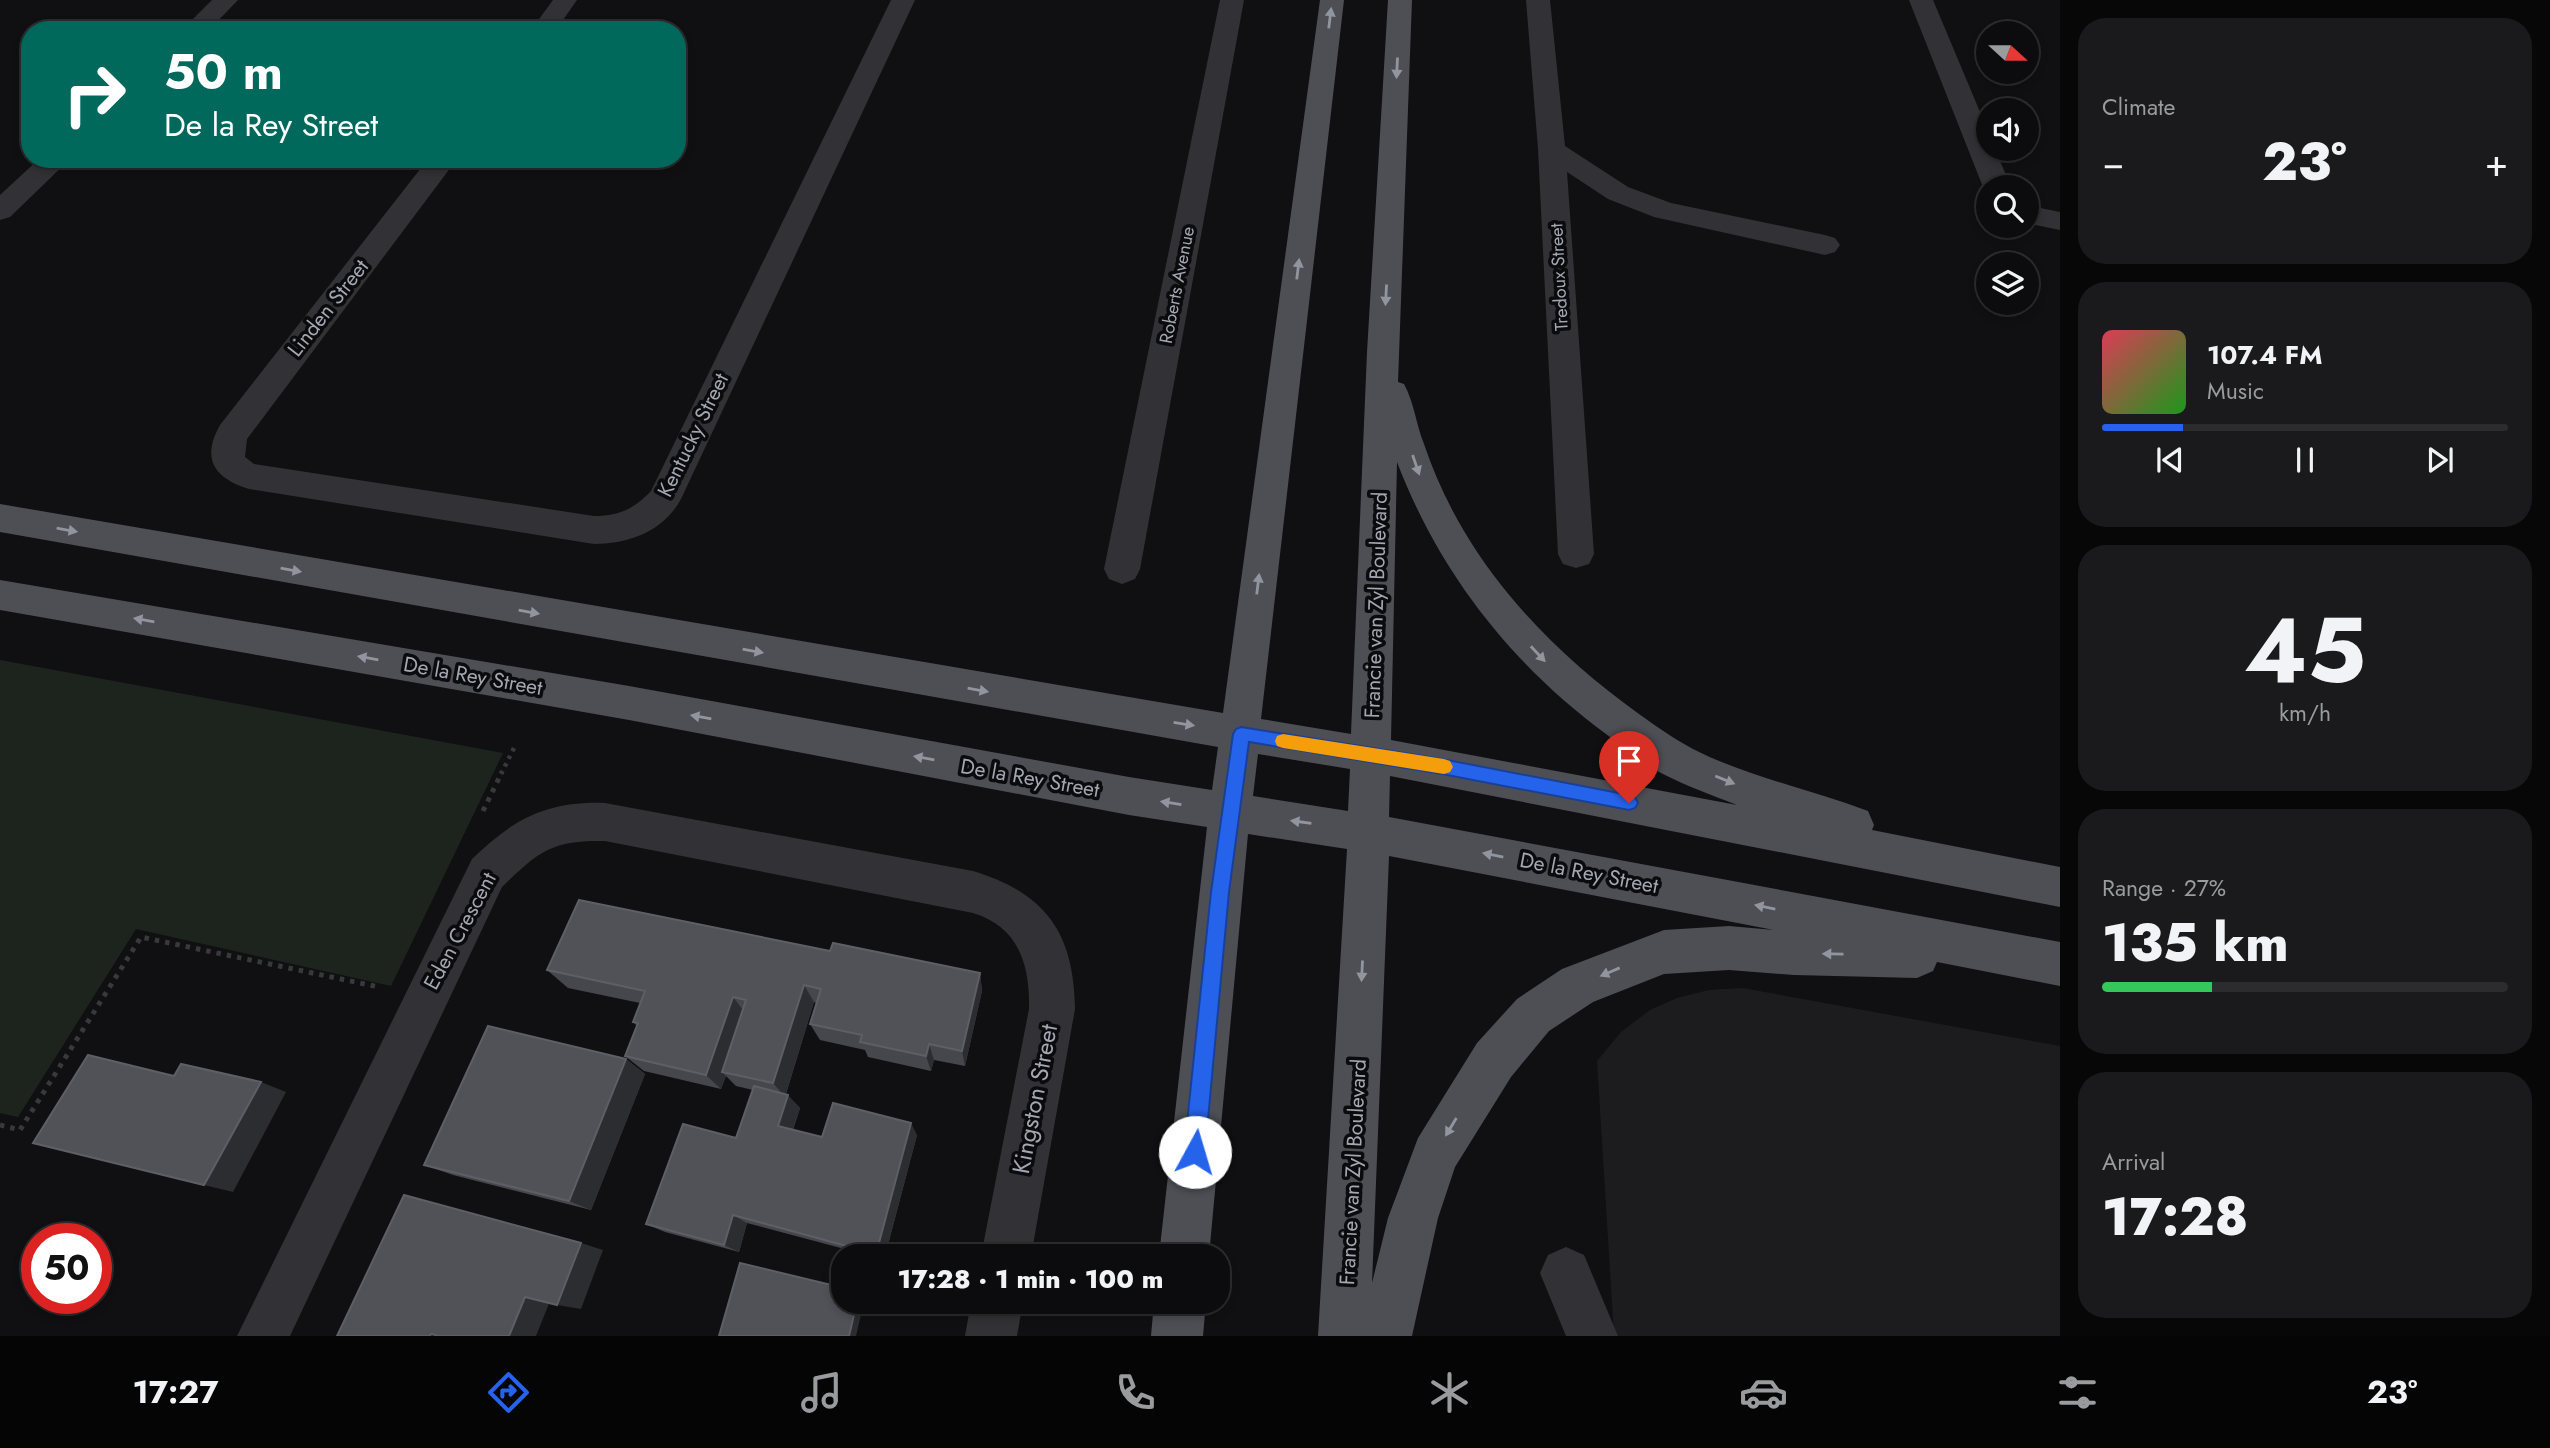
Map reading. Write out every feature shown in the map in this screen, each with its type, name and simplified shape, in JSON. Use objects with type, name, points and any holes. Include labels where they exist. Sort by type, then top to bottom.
[{"type":"main road","points":[[1185,1244],[1230,812],[1332,0]]},
{"type":"main road","name":"Francie van Zyl Boulevard","points":[[1344,1336],[1372,756],[1383,352],[1400,0]]},
{"type":"main road","points":[[1383,352],[1395,404],[1421,481],[1461,560],[1503,617],[1556,674],[1617,722],[1677,761],[1765,796],[2004,875]]},
{"type":"main road","points":[[0,519],[489,606],[1442,766],[2060,887]]},
{"type":"main road","name":"De la Rey Street","points":[[0,594],[629,703],[1230,812],[1368,832],[2042,961]]},
{"type":"main road","points":[[1386,1336],[1413,1218],[1434,1155],[1494,1060],[1533,1015],[1578,985],[1664,952],[1729,948],[1794,953],[2042,961]]},
{"type":"main road","points":[[1177,1336],[1179,1314]]},
{"type":"street","points":[[204,21],[226,0]]},
{"type":"street","points":[[550,21],[565,0]]},
{"type":"street","name":"Kentucky Street","points":[[228,462],[236,471],[249,477],[594,530],[622,528],[647,517],[663,499],[903,0]]},
{"type":"street","name":"Roberts Avenue","points":[[1122,569],[1233,0]]},
{"type":"street","name":"Tredoux Street","points":[[1538,0],[1552,149],[1576,554]]},
{"type":"street","points":[[1921,0],[1992,175]]},
{"type":"street","points":[[1552,149],[1618,193],[1664,211],[1825,245]]},
{"type":"street","points":[[0,211],[45,168]]},
{"type":"street","name":"Linden Street","points":[[228,462],[227,444],[232,434],[436,168]]},
{"type":"street","points":[[2039,216],[2060,220]]},
{"type":"street","name":"Eden Crescent","points":[[263,1336],[476,892],[501,856],[532,833],[570,822],[605,822],[973,891],[996,899],[1017,913],[1031,926],[1041,942]]},
{"type":"street","name":"Kingston Street","points":[[1008,1244],[1052,1009],[1052,984],[1041,942]]},
{"type":"street","points":[[1566,1273],[1592,1336]]},
{"type":"street","points":[[991,1336],[995,1314]]},
{"type":"path","points":[[0,1125],[20,1130],[141,937],[381,988]]},
{"type":"shaded area","points":[[0,660],[503,753],[391,986],[136,929],[18,1117],[0,1113]]},
{"type":"shaded area","points":[[1743,988],[2060,1046],[2060,1336],[1614,1336],[1597,1061],[1621,1032],[1650,1010],[1677,998],[1709,990]]},
{"type":"building","points":[[579,900],[830,951],[833,943],[980,973],[962,1051],[929,1044],[926,1056],[860,1042],[862,1035],[810,1024],[821,989],[804,985],[773,1083],[722,1072],[746,1000],[733,997],[706,1075],[625,1056],[638,1023],[633,1022],[645,991],[547,970]]},
{"type":"building","points":[[488,1026],[626,1059],[569,1201],[424,1165]]},
{"type":"building","points":[[88,1055],[174,1076],[181,1064],[261,1082],[204,1185],[33,1143]]},
{"type":"building","points":[[754,1086],[788,1095],[778,1126],[822,1137],[833,1103],[911,1123],[879,1244],[839,1244],[733,1215],[724,1245],[646,1224],[683,1124],[736,1138]]},
{"type":"building","points":[[404,1195],[581,1243],[557,1305],[525,1297],[509,1336],[337,1336]]},
{"type":"building","points":[[740,1263],[831,1285],[831,1314],[854,1314],[849,1336],[719,1336]]},
{"type":"slow traffic","points":[[1283,741],[1444,767]]},
{"type":"route","points":[[1195,1152],[1220,892],[1241,734],[1442,766],[1629,803]]}]
